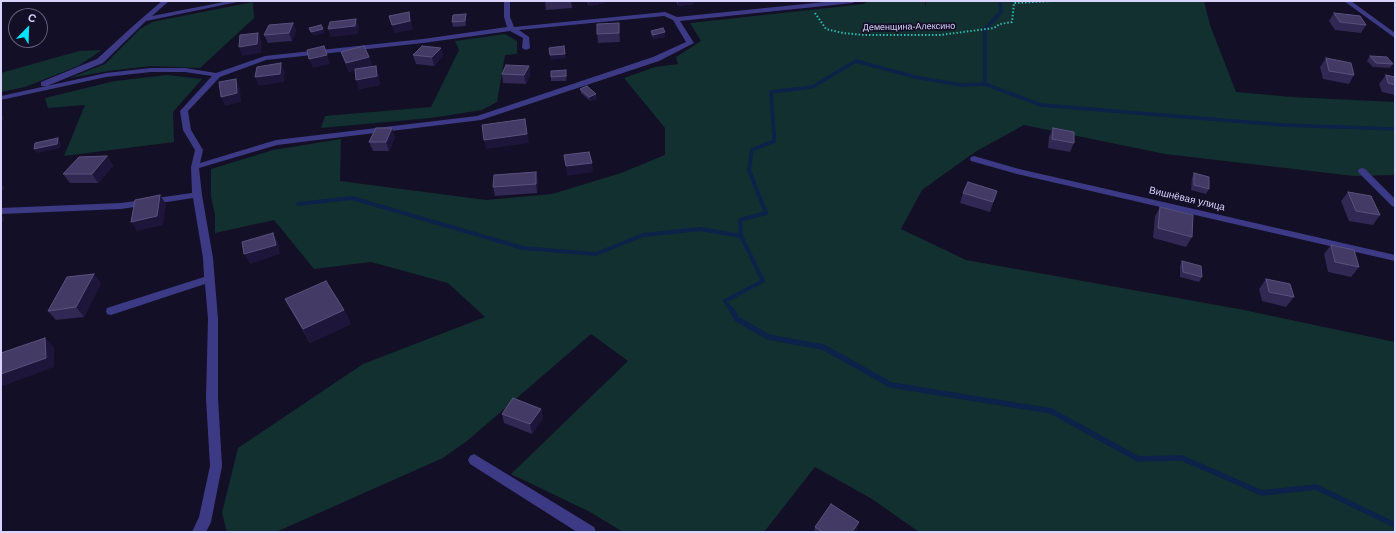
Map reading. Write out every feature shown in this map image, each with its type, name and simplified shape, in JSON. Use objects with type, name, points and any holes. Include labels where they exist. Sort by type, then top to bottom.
[{"type":"street","points":[[18,95],[100,61],[166,1]]},
{"type":"street","points":[[144,20],[239,1]]},
{"type":"street","points":[[507,1],[507,17],[511,29],[526,37],[526,48]]},
{"type":"street","points":[[199,532],[206,518],[216,466],[212,398],[213,319],[208,258],[197,195],[194,167],[199,150],[187,130],[184,111],[217,75],[265,58],[511,29],[665,14],[676,19],[853,1]]},
{"type":"street","points":[[1347,1],[1395,36]]},
{"type":"street","points":[[194,167],[276,143],[478,118],[656,59],[690,43],[676,19]]},
{"type":"street","points":[[1,98],[106,75],[151,70],[185,70],[217,75]]},
{"type":"street","name":"Вишнёвая улица","points":[[974,159],[1017,171],[1395,258]]},
{"type":"street","points":[[1362,171],[1395,204]]},
{"type":"street","points":[[1,212],[120,206],[197,195]]},
{"type":"street","points":[[111,311],[210,280]]},
{"type":"street","points":[[474,460],[589,532]]},
{"type":"path","name":"Деменщина-Алексино","points":[[812,4],[812,9],[826,29],[864,35],[940,35],[994,28],[1000,24],[1012,22],[1014,3],[1052,1]]},
{"type":"green space","points":[[868,1],[925,1],[925,9],[926,1],[1204,1],[1210,25],[1236,92],[1292,97],[1395,102],[1395,175],[1354,176],[1165,154],[1024,125],[975,152],[922,190],[901,229],[966,260],[1239,309],[1395,342],[1395,532],[919,532],[872,499],[815,467],[764,532],[623,532],[590,512],[511,474],[628,361],[591,334],[467,441],[443,458],[276,532],[227,532],[222,513],[238,448],[363,364],[485,317],[448,283],[371,262],[314,269],[274,220],[215,233],[215,214],[211,197],[211,169],[273,150],[341,139],[340,181],[486,200],[552,194],[621,173],[665,155],[665,128],[624,78],[655,67],[678,64],[676,57],[701,41],[690,23],[864,4]]},
{"type":"green space","points":[[253,2],[254,18],[200,68],[151,66],[108,71],[70,78],[105,64],[140,29],[152,22]]},
{"type":"green space","points":[[505,34],[517,41],[517,54],[505,55],[497,102],[482,110],[431,118],[321,128],[325,116],[431,107],[459,50],[455,41]]},
{"type":"green space","points":[[102,50],[78,66],[25,87],[1,92],[1,73],[79,51]]},
{"type":"green space","points":[[167,75],[202,79],[173,112],[174,142],[64,156],[85,105],[48,108],[45,98],[115,81]]},
{"type":"building","points":[[409,12],[410,21],[392,25],[389,16]]},
{"type":"building","points":[[1334,13],[1360,16],[1366,25],[1340,22]]},
{"type":"building","points":[[466,14],[465,21],[452,22],[453,15]]},
{"type":"building","points":[[356,19],[355,26],[328,29],[330,22]]},
{"type":"building","points":[[293,23],[289,33],[264,35],[269,25]]},
{"type":"building","points":[[619,23],[619,33],[597,34],[597,24]]},
{"type":"building","points":[[321,25],[323,29],[311,32],[309,28]]},
{"type":"building","points":[[663,28],[665,32],[653,35],[651,31]]},
{"type":"building","points":[[258,33],[257,44],[239,47],[240,35]]},
{"type":"building","points":[[324,46],[327,55],[309,59],[307,50]]},
{"type":"building","points":[[364,46],[369,57],[346,63],[341,52]]},
{"type":"building","points":[[422,46],[441,48],[432,57],[413,55]]},
{"type":"building","points":[[564,46],[565,54],[550,55],[549,48]]},
{"type":"building","points":[[1370,56],[1387,57],[1393,64],[1376,63]]},
{"type":"building","points":[[1326,58],[1351,63],[1354,75],[1329,71]]},
{"type":"building","points":[[281,63],[280,74],[255,77],[257,67]]},
{"type":"building","points":[[506,65],[529,66],[524,75],[502,74]]},
{"type":"building","points":[[376,66],[377,76],[356,80],[355,69]]},
{"type":"building","points":[[566,70],[566,76],[551,77],[551,71]]},
{"type":"building","points":[[1386,75],[1395,77],[1395,85],[1388,83]]},
{"type":"building","points":[[236,79],[237,93],[221,97],[219,82]]},
{"type":"building","points":[[587,86],[596,94],[589,97],[580,89]]},
{"type":"building","points":[[525,119],[527,134],[484,140],[482,125]]},
{"type":"building","points":[[376,128],[392,128],[386,142],[369,142]]},
{"type":"building","points":[[1053,128],[1074,132],[1074,143],[1052,139]]},
{"type":"building","points":[[58,138],[57,144],[34,149],[35,143]]},
{"type":"building","points":[[589,152],[592,163],[566,166],[564,155]]},
{"type":"building","points":[[107,156],[92,174],[63,174],[79,157]]},
{"type":"building","points":[[536,172],[536,184],[493,187],[494,175]]},
{"type":"building","points":[[1194,173],[1209,177],[1209,189],[1194,185]]},
{"type":"building","points":[[968,182],[997,191],[993,202],[963,193]]},
{"type":"building","points":[[1348,192],[1371,196],[1380,215],[1356,211]]},
{"type":"building","points":[[160,195],[157,216],[131,222],[135,200]]},
{"type":"building","points":[[1160,207],[1193,215],[1192,237],[1158,228]]},
{"type":"building","points":[[273,233],[276,245],[244,254],[242,242]]},
{"type":"building","points":[[1331,245],[1354,250],[1359,267],[1335,262]]},
{"type":"building","points":[[1182,261],[1201,266],[1202,277],[1183,272]]},
{"type":"building","points":[[94,274],[76,307],[48,311],[67,277]]},
{"type":"building","points":[[1266,279],[1290,284],[1294,297],[1269,292]]},
{"type":"building","points":[[326,281],[344,310],[303,329],[285,299]]},
{"type":"building","points":[[45,338],[46,358],[1,374],[1,353]]},
{"type":"building","points":[[513,398],[541,409],[530,424],[502,414]]},
{"type":"building","points":[[831,504],[859,522],[852,532],[823,532],[815,527]]},
{"type":"waterway","points":[[985,84],[985,29],[1001,12],[1000,1]]},
{"type":"waterway","points":[[774,136],[771,92],[812,87],[856,61],[915,77],[962,85],[985,84]]},
{"type":"waterway","points":[[985,84],[1041,105],[1283,125],[1395,129]]},
{"type":"waterway","points":[[741,236],[740,220],[766,213],[749,170],[752,150],[774,141],[774,136]]},
{"type":"waterway","points":[[298,204],[352,198],[523,248],[596,254],[643,235],[700,229],[741,236]]},
{"type":"waterway","points":[[731,310],[725,301],[763,281],[741,236]]},
{"type":"waterway","points":[[731,309],[737,319],[768,337],[823,347],[891,385],[1051,411],[1138,459],[1182,458],[1262,493],[1316,487],[1395,525]]}]
